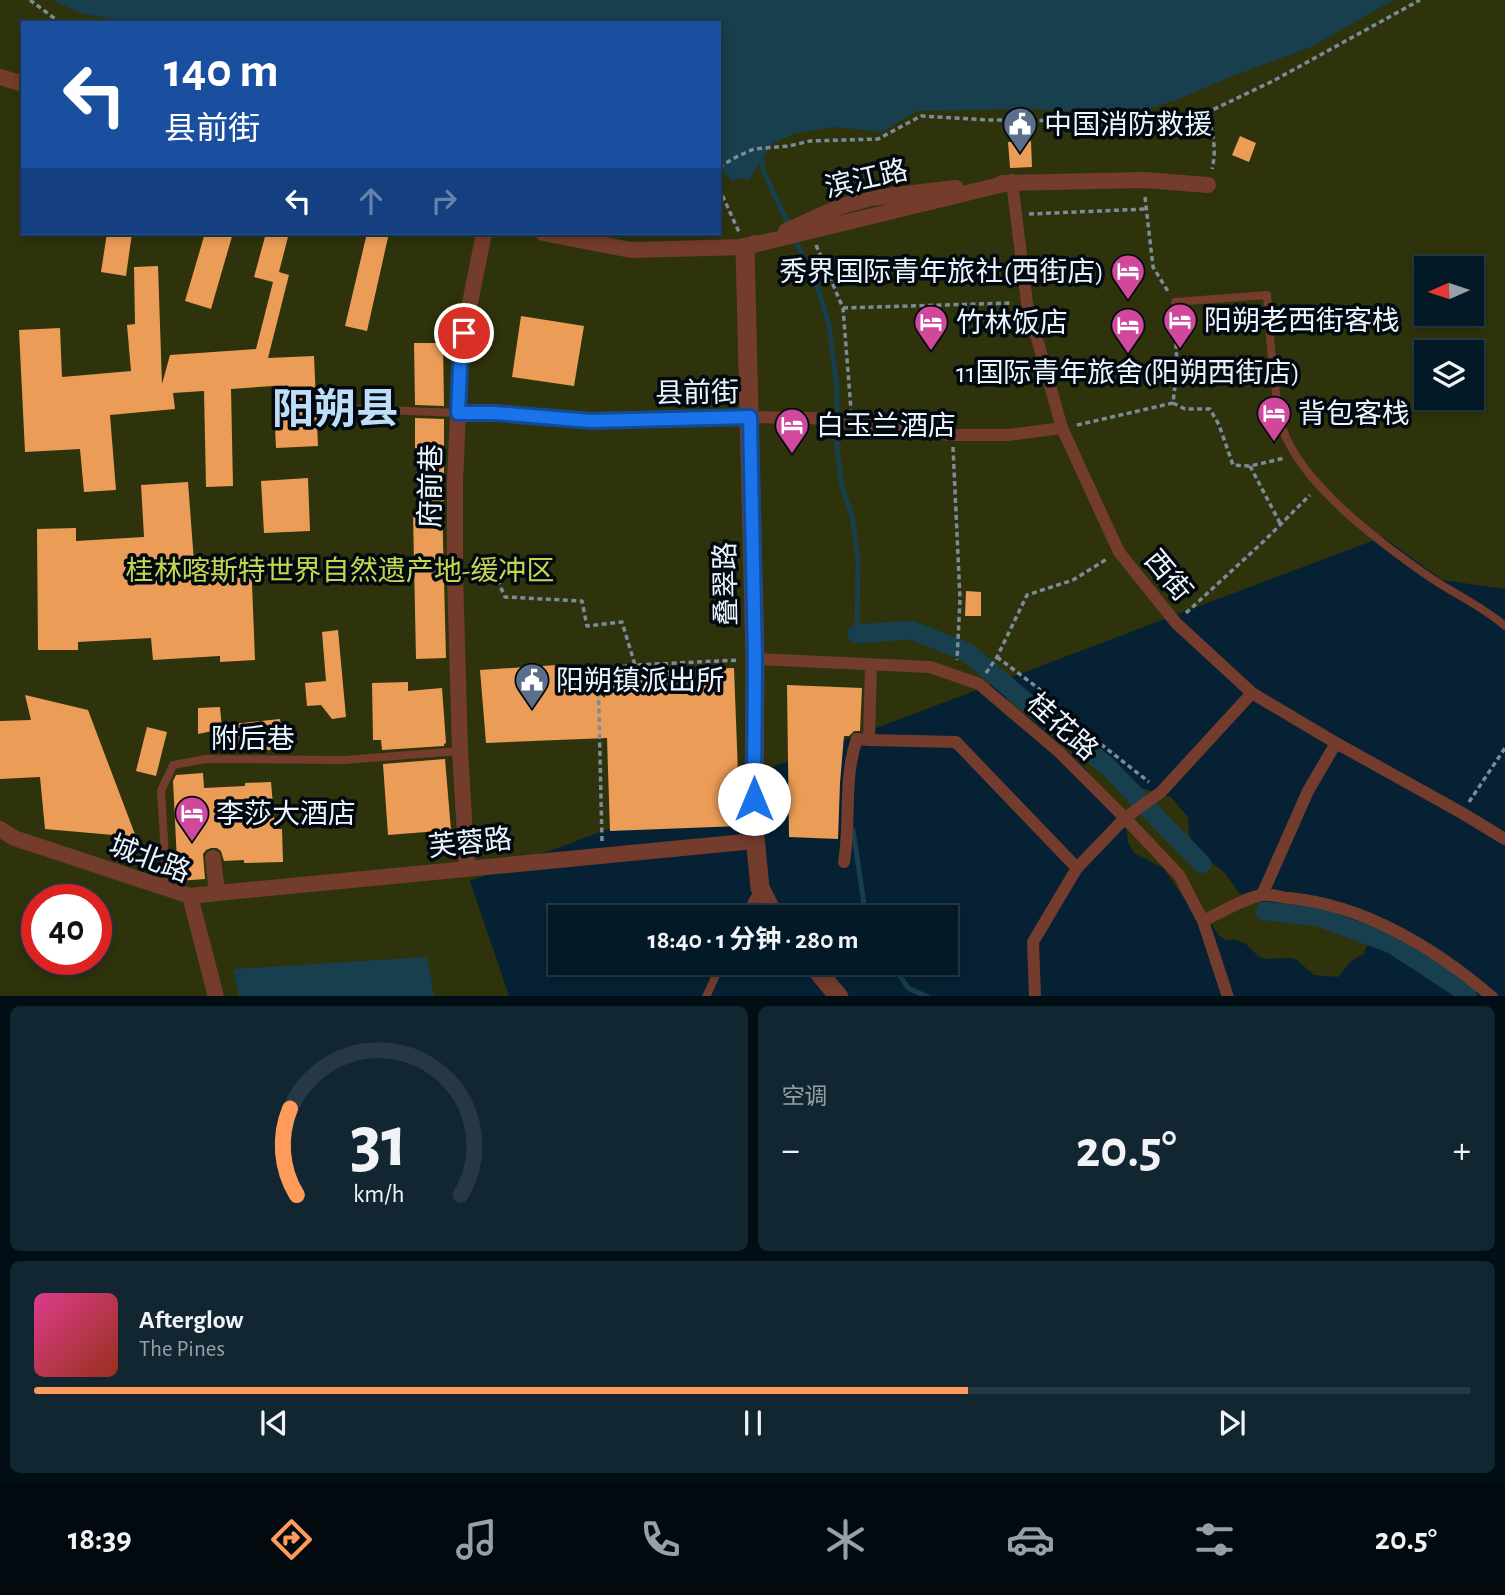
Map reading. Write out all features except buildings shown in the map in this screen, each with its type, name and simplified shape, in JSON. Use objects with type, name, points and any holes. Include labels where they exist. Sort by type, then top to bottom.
[{"type":"street","points":[[0,77],[21,83]]},
{"type":"street","name":"滨江路","points":[[553,235],[631,250],[745,247],[774,237],[839,207],[870,198],[1012,182],[1144,180],[1208,185]]},
{"type":"street","points":[[213,858],[217,893],[748,842],[745,247],[1012,182]]},
{"type":"street","name":"西街","points":[[1012,182],[1027,303],[1062,428],[1119,552],[1176,622],[1252,693],[1505,839]]},
{"type":"street","name":"府前巷","points":[[467,868],[460,751],[455,482],[460,367],[484,235]]},
{"type":"street","name":"叠翠路","points":[[745,247],[755,659],[748,842],[760,888],[769,905]]},
{"type":"street","name":"县前街","points":[[458,413],[495,413],[590,421],[811,418],[952,435],[1009,435],[1062,428]]},
{"type":"street","name":"桂花路","points":[[755,659],[930,667],[979,684],[1058,751],[1179,874],[1203,921],[1228,996]]},
{"type":"street","points":[[868,665],[869,740]]},
{"type":"street","points":[[1035,996],[1033,942],[1076,867],[1125,818],[1161,792],[1252,693]]},
{"type":"street","points":[[844,862],[850,757],[857,739],[956,742],[1076,867]]},
{"type":"street","points":[[1262,895],[1308,791],[1336,743]]},
{"type":"street","name":"城北路","points":[[0,829],[14,838],[190,896],[216,996]]},
{"type":"street","name":"芙蓉路","points":[[190,896],[748,842]]},
{"type":"street","points":[[1203,921],[1234,905],[1262,895],[1311,900],[1362,915],[1396,932],[1438,955],[1492,996]]},
{"type":"street","points":[[821,975],[839,996]]},
{"type":"lane","points":[[1175,302],[1267,295],[1279,417],[1283,431],[1318,486],[1363,527],[1426,575],[1505,626]]},
{"type":"lane","points":[[335,408],[458,413]]},
{"type":"lane","name":"附后巷","points":[[167,888],[161,791],[173,765],[206,759],[344,760],[460,751]]},
{"type":"lane","points":[[751,905],[760,888]]},
{"type":"lane","points":[[706,996],[716,975]]},
{"type":"path","points":[[30,0],[62,21]]},
{"type":"path","points":[[721,166],[754,149],[810,141],[878,139],[921,116],[1098,121],[1121,135],[1163,129],[1206,113],[1273,81],[1420,0]]},
{"type":"path","points":[[1206,113],[1214,135],[1215,159],[1208,185]]},
{"type":"path","points":[[1144,180],[1153,267],[1175,302],[1177,369],[1173,402]]},
{"type":"path","points":[[721,192],[745,247]]},
{"type":"path","points":[[1015,214],[1146,209]]},
{"type":"path","points":[[801,223],[843,308],[852,423]]},
{"type":"path","points":[[843,308],[1027,303]]},
{"type":"path","points":[[1062,428],[1173,402],[1185,409],[1210,409],[1219,425],[1233,465],[1250,467],[1297,455]]},
{"type":"path","points":[[952,435],[960,599],[957,676]]},
{"type":"path","points":[[1250,467],[1281,525]]},
{"type":"path","points":[[1176,622],[1281,525],[1318,486]]},
{"type":"path","points":[[1119,552],[1073,580],[1027,594],[998,657],[1038,688],[1097,742],[1161,792]]},
{"type":"path","points":[[455,573],[493,570],[505,597],[582,601],[587,626],[622,622],[635,665]]},
{"type":"path","points":[[602,855],[598,670],[635,665],[755,659]]},
{"type":"path","points":[[1067,737],[1077,723]]},
{"type":"path","points":[[1462,813],[1505,748]]},
{"type":"green space","name":"桂林喀斯特世界自然遗产地-缓冲区","points":[[0,0],[1505,0],[1505,589],[1442,580],[1383,537],[470,881],[509,996],[0,996]]},
{"type":"green space","points":[[1010,694],[1093,761],[1135,786],[1171,797],[1188,817],[1193,845],[1224,872],[1240,894],[1262,903],[1305,909],[1365,926],[1367,945],[1364,954],[1351,961],[1338,977],[1314,975],[1297,960],[1266,959],[1258,956],[1246,944],[1219,936],[1202,909],[1186,901],[1163,868],[1134,853],[1128,842],[1124,809],[1036,722],[1007,701],[1007,695]]},
{"type":"water","points":[[51,0],[1394,0],[1311,47],[1179,99],[1124,117],[1078,111],[1026,109],[917,111],[882,132],[834,127],[797,133],[773,143],[749,180],[732,181],[721,168],[721,21],[129,21],[83,14]]},
{"type":"water","points":[[427,957],[434,996],[239,996],[233,969]]},
{"type":"waterway","points":[[762,160],[763,170],[790,228]]},
{"type":"waterway","points":[[794,237],[818,289],[829,325],[837,389],[837,450],[842,487],[852,516],[858,560],[857,634]]},
{"type":"waterway","points":[[857,634],[911,630],[967,652],[1106,765],[1202,864]]},
{"type":"waterway","points":[[853,830],[864,905]]},
{"type":"waterway","points":[[1265,911],[1319,917],[1392,944],[1467,996]]},
{"type":"waterway","points":[[900,975],[908,988],[926,996]]},
{"type":"place","name":"中国消防救援","points":[[1020,154]]},
{"type":"place","name":"秀界国际青年旅社(西街店)","points":[[1128,301]]},
{"type":"place","name":"阳朔老西街客栈","points":[[1180,350]]},
{"type":"place","name":"竹林饭店","points":[[931,352]]},
{"type":"place","name":"11国际青年旅舍(阳朔西街店)","points":[[1128,355]]},
{"type":"place","name":"背包客栈","points":[[1274,443]]},
{"type":"place","name":"白玉兰酒店","points":[[792,455]]},
{"type":"place","name":"阳朔镇派出所","points":[[532,710]]},
{"type":"place","name":"李莎大酒店","points":[[192,843]]},
{"type":"district","name":"阳朔县","points":[[335,408]]},
{"type":"route","points":[[464,333],[458,413],[495,413],[590,421],[750,417],[755,659],[754,799]]}]
